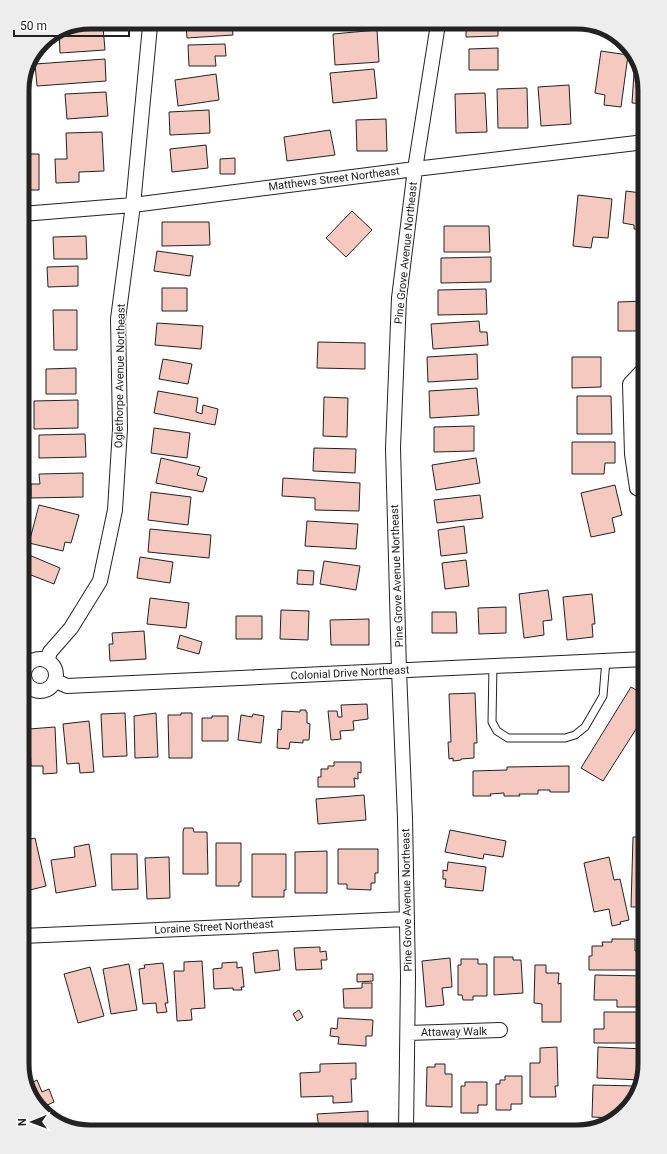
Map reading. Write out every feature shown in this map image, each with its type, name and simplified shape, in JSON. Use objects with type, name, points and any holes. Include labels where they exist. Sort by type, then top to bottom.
[{"type":"street","name":"Oglethorpe Avenue Northeast","points":[[47,661],[50,652],[71,628],[100,581],[115,510],[120,429],[118,319],[133,205],[150,29]]},
{"type":"street","name":"Pine Grove Avenue Northeast","points":[[406,1125],[408,977],[405,818],[393,448],[399,298],[415,169],[437,29]]},
{"type":"street","name":"Matthews Street Northeast","points":[[29,213],[133,205],[415,169],[638,143]]},
{"type":"street","points":[[638,375],[630,384],[632,454],[638,488]]},
{"type":"street","points":[[29,666],[31,663],[40,659],[53,665],[56,670],[56,681],[48,690],[43,691],[32,689],[29,686]]},
{"type":"street","name":"Colonial Drive Northeast","points":[[56,681],[67,686],[638,659]]},
{"type":"street","name":"Loraine Street Northeast","points":[[29,936],[406,919]]},
{"type":"street","name":"Attaway Walk","points":[[408,1033],[500,1030]]},
{"type":"lane","points":[[493,665],[492,722],[497,731],[508,738],[565,738],[575,735],[585,727],[604,696],[606,660]]},
{"type":"building","points":[[103,29],[105,50],[60,53],[59,37],[70,32]]},
{"type":"building","points":[[186,29],[232,29],[233,35],[187,38]]},
{"type":"building","points":[[466,29],[498,29],[498,36],[466,37]]},
{"type":"building","points":[[377,30],[379,62],[335,65],[333,34]]},
{"type":"building","points":[[225,44],[226,56],[215,56],[216,66],[189,66],[188,45]]},
{"type":"building","points":[[498,48],[498,70],[469,70],[469,49]]},
{"type":"building","points":[[601,51],[627,55],[621,107],[604,105],[605,95],[595,93]]},
{"type":"building","points":[[105,59],[106,81],[37,86],[35,64]]},
{"type":"building","points":[[634,68],[637,78],[638,103],[632,103]]},
{"type":"building","points":[[374,69],[377,98],[333,103],[330,73]]},
{"type":"building","points":[[216,74],[219,100],[178,106],[175,80]]},
{"type":"building","points":[[569,85],[571,124],[541,126],[538,87]]},
{"type":"building","points":[[527,88],[528,128],[498,128],[497,89]]},
{"type":"building","points":[[106,92],[108,116],[67,119],[65,94]]},
{"type":"building","points":[[485,93],[487,132],[456,133],[455,94]]},
{"type":"building","points":[[209,110],[210,133],[170,135],[169,112]]},
{"type":"building","points":[[386,119],[387,151],[357,151],[356,120]]},
{"type":"building","points":[[330,130],[335,155],[287,161],[284,137]]},
{"type":"building","points":[[102,132],[104,171],[79,172],[79,182],[56,183],[55,159],[67,159],[66,133]]},
{"type":"building","points":[[206,145],[208,168],[172,172],[170,149]]},
{"type":"building","points":[[29,154],[39,154],[39,190],[29,190]]},
{"type":"building","points":[[235,158],[235,174],[220,174],[220,159]]},
{"type":"building","points":[[626,191],[638,193],[638,229],[634,229],[634,225],[623,223]]},
{"type":"building","points":[[578,195],[612,199],[608,238],[593,237],[591,248],[573,246]]},
{"type":"building","points":[[352,211],[372,230],[346,257],[326,238]]},
{"type":"building","points":[[162,222],[209,222],[210,245],[162,246]]},
{"type":"building","points":[[444,226],[489,226],[490,252],[444,252]]},
{"type":"building","points":[[86,236],[87,259],[54,259],[53,237]]},
{"type":"building","points":[[157,251],[193,256],[190,276],[154,271]]},
{"type":"building","points":[[491,257],[491,282],[441,283],[441,258]]},
{"type":"building","points":[[78,266],[78,286],[48,287],[47,267]]},
{"type":"building","points":[[162,288],[187,288],[187,311],[162,311]]},
{"type":"building","points":[[486,289],[487,314],[438,315],[438,290]]},
{"type":"building","points":[[638,301],[638,331],[618,331],[618,302]]},
{"type":"building","points":[[53,310],[77,310],[77,350],[54,350]]},
{"type":"building","points":[[479,321],[480,332],[487,332],[488,345],[433,349],[431,324]]},
{"type":"building","points":[[157,323],[203,326],[201,349],[155,345]]},
{"type":"building","points":[[318,342],[365,343],[365,369],[317,368]]},
{"type":"building","points":[[477,354],[478,379],[428,382],[427,357]]},
{"type":"building","points":[[572,357],[601,357],[601,387],[572,388]]},
{"type":"building","points":[[163,359],[192,364],[188,384],[159,379]]},
{"type":"building","points":[[76,368],[76,394],[46,394],[46,369]]},
{"type":"building","points":[[477,388],[479,415],[430,418],[429,391]]},
{"type":"building","points":[[158,391],[198,398],[196,412],[202,414],[203,405],[218,409],[215,425],[154,413]]},
{"type":"building","points":[[577,396],[611,396],[612,434],[577,434]]},
{"type":"building","points":[[324,397],[348,398],[347,437],[323,436]]},
{"type":"building","points":[[78,400],[78,428],[34,429],[34,401]]},
{"type":"building","points":[[474,426],[474,451],[434,452],[434,427]]},
{"type":"building","points":[[154,428],[190,433],[187,458],[151,453]]},
{"type":"building","points":[[85,434],[86,457],[39,458],[39,435]]},
{"type":"building","points":[[572,442],[615,442],[615,463],[605,463],[604,474],[572,474]]},
{"type":"building","points":[[314,448],[356,449],[355,473],[313,471]]},
{"type":"building","points":[[161,458],[200,467],[197,475],[207,478],[203,492],[156,483]]},
{"type":"building","points":[[476,458],[480,483],[436,490],[432,465]]},
{"type":"building","points":[[83,473],[83,497],[31,498],[31,484],[40,484],[39,474]]},
{"type":"building","points":[[283,478],[360,483],[359,511],[315,510],[315,498],[282,496]]},
{"type":"building","points":[[615,485],[622,515],[612,518],[615,532],[591,537],[581,493]]},
{"type":"building","points":[[151,492],[191,497],[188,525],[148,520]]},
{"type":"building","points":[[480,495],[483,518],[437,523],[434,500]]},
{"type":"building","points":[[39,505],[79,515],[71,543],[65,542],[63,551],[29,543]]},
{"type":"building","points":[[307,521],[358,524],[356,549],[305,546]]},
{"type":"building","points":[[464,526],[467,553],[441,556],[438,530]]},
{"type":"building","points":[[150,529],[211,535],[209,558],[148,552]]},
{"type":"building","points":[[29,555],[60,568],[54,584],[31,575],[29,578]]},
{"type":"building","points":[[140,557],[173,562],[170,583],[137,578]]},
{"type":"building","points":[[466,560],[469,586],[445,589],[442,563]]},
{"type":"building","points":[[324,561],[360,566],[356,590],[320,584]]},
{"type":"building","points":[[298,570],[314,571],[313,585],[297,584]]},
{"type":"building","points":[[548,590],[552,620],[543,621],[544,635],[524,638],[519,594]]},
{"type":"building","points":[[592,594],[595,624],[592,624],[593,637],[567,640],[563,597]]},
{"type":"building","points":[[150,598],[189,603],[186,628],[147,624]]},
{"type":"building","points":[[506,607],[506,633],[479,634],[478,608]]},
{"type":"building","points":[[281,610],[309,611],[308,640],[280,639]]},
{"type":"building","points":[[432,612],[456,612],[457,633],[432,633]]},
{"type":"building","points":[[236,616],[262,616],[262,639],[236,639]]},
{"type":"building","points":[[369,619],[369,645],[331,645],[330,620]]},
{"type":"building","points":[[144,631],[146,659],[110,661],[109,644],[113,644],[112,633]]},
{"type":"building","points":[[180,635],[202,642],[199,654],[177,648]]},
{"type":"building","points":[[631,687],[638,691],[638,726],[603,781],[581,768]]},
{"type":"building","points":[[475,693],[477,743],[474,743],[474,758],[453,761],[453,758],[449,759],[448,742],[451,742],[449,694]]},
{"type":"building","points":[[367,704],[368,719],[353,721],[354,730],[340,731],[341,739],[331,740],[328,711],[337,711],[338,717],[342,717],[341,705]]},
{"type":"building","points":[[300,710],[306,710],[307,712],[307,723],[310,724],[309,740],[303,740],[303,743],[290,742],[289,749],[277,748],[278,729],[281,730],[282,711],[300,712]]},
{"type":"building","points":[[125,713],[127,756],[103,757],[101,714]]},
{"type":"building","points":[[156,713],[158,757],[135,758],[134,716]]},
{"type":"building","points":[[181,713],[192,713],[192,758],[169,758],[168,715],[181,715]]},
{"type":"building","points":[[253,714],[264,716],[261,743],[238,740],[241,715],[252,717]]},
{"type":"building","points":[[212,716],[228,716],[228,741],[202,741],[202,718],[212,718]]},
{"type":"building","points":[[89,721],[94,772],[80,773],[79,763],[67,764],[63,724]]},
{"type":"building","points":[[55,727],[57,773],[43,774],[43,766],[31,766],[29,729]]},
{"type":"building","points":[[334,762],[361,762],[361,773],[358,772],[358,779],[354,778],[355,787],[318,787],[318,777],[321,777],[321,769],[328,769],[328,766],[334,766]]},
{"type":"building","points":[[569,766],[569,792],[550,792],[550,790],[538,790],[538,794],[519,794],[520,796],[504,796],[504,793],[490,794],[491,796],[473,796],[473,771],[507,770],[507,767]]},
{"type":"building","points":[[364,795],[366,820],[318,824],[316,799]]},
{"type":"building","points":[[184,828],[193,828],[194,832],[207,832],[208,874],[183,874]]},
{"type":"building","points":[[450,830],[506,841],[503,857],[484,854],[483,859],[445,852]]},
{"type":"building","points":[[633,837],[638,837],[638,907],[631,907]]},
{"type":"building","points":[[35,838],[46,886],[29,890],[29,839]]},
{"type":"building","points":[[216,843],[241,843],[241,882],[239,882],[239,886],[216,886]]},
{"type":"building","points":[[89,844],[96,886],[56,893],[51,860],[75,857],[74,847]]},
{"type":"building","points":[[338,849],[378,849],[378,873],[375,873],[375,883],[371,883],[371,890],[347,889],[347,884],[338,884]]},
{"type":"building","points":[[327,851],[327,893],[295,893],[295,852]]},
{"type":"building","points":[[111,854],[137,854],[138,889],[112,890]]},
{"type":"building","points":[[252,854],[286,854],[286,890],[284,890],[284,897],[252,897]]},
{"type":"building","points":[[169,857],[170,898],[147,899],[145,858]]},
{"type":"building","points":[[609,857],[614,880],[620,879],[629,920],[612,926],[609,909],[594,912],[584,863]]},
{"type":"building","points":[[448,862],[486,867],[483,891],[445,887],[446,879],[443,879],[443,870],[447,871]]},
{"type":"building","points":[[612,939],[635,939],[635,951],[638,951],[638,970],[589,970],[589,956],[592,956],[592,946],[603,946],[602,942],[612,942]]},
{"type":"building","points":[[320,947],[320,952],[326,951],[327,960],[321,960],[322,969],[296,970],[294,948]]},
{"type":"building","points":[[278,950],[280,970],[255,973],[253,953]]},
{"type":"building","points":[[494,957],[513,957],[513,960],[521,960],[523,993],[494,995]]},
{"type":"building","points":[[450,958],[452,987],[442,988],[444,1005],[426,1007],[422,961]]},
{"type":"building","points":[[461,959],[478,959],[478,964],[487,964],[487,996],[473,996],[473,1000],[463,1000],[462,995],[458,995],[458,965],[461,965]]},
{"type":"building","points":[[202,961],[205,1008],[191,1009],[192,1020],[177,1021],[174,971],[184,971],[184,962]]},
{"type":"building","points":[[237,962],[237,968],[242,967],[244,987],[241,987],[242,990],[233,990],[233,988],[214,989],[213,969],[222,968],[222,963]]},
{"type":"building","points":[[163,963],[168,1003],[165,1003],[167,1012],[157,1013],[156,1003],[143,1004],[139,969],[145,968],[144,965]]},
{"type":"building","points":[[129,964],[137,1010],[111,1014],[103,969]]},
{"type":"building","points":[[535,965],[546,965],[546,973],[559,973],[558,984],[561,983],[561,1022],[542,1022],[542,1004],[534,1003]]},
{"type":"building","points":[[90,967],[104,1016],[78,1023],[64,974]]},
{"type":"building","points":[[357,974],[373,974],[373,981],[357,982]]},
{"type":"building","points":[[595,975],[638,976],[638,1007],[617,1007],[617,1000],[594,1000]]},
{"type":"building","points":[[362,983],[372,983],[372,1008],[344,1008],[343,989],[362,988]]},
{"type":"building","points":[[299,1010],[303,1017],[297,1021],[293,1014]]},
{"type":"building","points":[[604,1012],[638,1012],[638,1043],[594,1043],[594,1029],[604,1029]]},
{"type":"building","points":[[338,1018],[373,1020],[372,1036],[366,1036],[366,1046],[338,1044],[339,1037],[330,1036],[331,1028],[337,1029]]},
{"type":"building","points":[[557,1047],[558,1086],[555,1086],[556,1097],[530,1097],[530,1063],[540,1063],[540,1048]]},
{"type":"building","points":[[598,1047],[638,1049],[636,1080],[597,1078]]},
{"type":"building","points":[[356,1063],[356,1079],[351,1079],[352,1102],[333,1103],[333,1096],[301,1097],[300,1073],[320,1072],[320,1064]]},
{"type":"building","points":[[435,1064],[445,1064],[445,1074],[452,1074],[452,1107],[426,1106],[427,1067],[435,1067]]},
{"type":"building","points":[[505,1076],[522,1076],[522,1104],[511,1104],[511,1110],[496,1110],[496,1084],[500,1084],[500,1080],[505,1080]]},
{"type":"building","points":[[37,1080],[42,1092],[49,1089],[54,1102],[42,1102],[35,1091],[32,1083]]},
{"type":"building","points":[[465,1082],[487,1082],[487,1105],[478,1105],[478,1113],[461,1113],[461,1086],[465,1086]]},
{"type":"building","points":[[593,1085],[633,1086],[630,1095],[611,1115],[606,1118],[592,1117]]},
{"type":"building","points":[[368,1111],[368,1125],[319,1125],[317,1114]]}]
